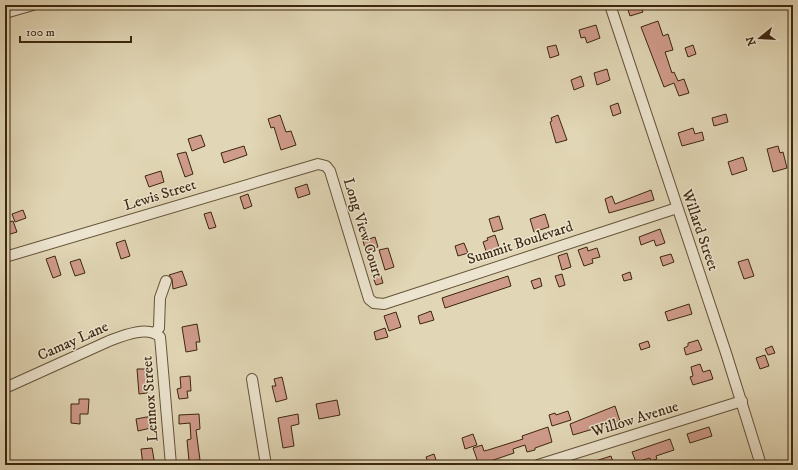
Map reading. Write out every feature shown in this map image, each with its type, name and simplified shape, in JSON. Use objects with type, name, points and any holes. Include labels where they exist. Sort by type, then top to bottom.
[{"type":"street","points":[[5,13],[33,5]]},
{"type":"street","name":"Willard Street","points":[[610,5],[742,402],[761,465]]},
{"type":"street","name":"Lewis Street","points":[[5,257],[308,166],[323,165]]},
{"type":"street","name":"Long View Court","points":[[323,165],[330,171],[369,299],[372,302]]},
{"type":"street","name":"Summit Boulevard","points":[[372,302],[384,304],[677,208]]},
{"type":"street","points":[[155,333],[159,328],[160,298],[166,281]]},
{"type":"street","name":"Camay Lane","points":[[5,388],[125,335],[145,332],[155,333]]},
{"type":"street","name":"Lennox Street","points":[[155,333],[160,337],[170,465]]},
{"type":"street","points":[[252,379],[266,465]]},
{"type":"street","name":"Willow Avenue","points":[[538,465],[742,402]]},
{"type":"building","points":[[640,5],[643,12],[630,16],[627,7]]},
{"type":"building","points":[[658,21],[663,36],[668,34],[673,50],[665,52],[672,73],[674,72],[678,81],[684,79],[689,93],[679,96],[674,83],[664,87],[641,27]]},
{"type":"building","points":[[596,25],[600,38],[587,43],[585,37],[581,38],[579,30]]},
{"type":"building","points":[[556,45],[559,55],[550,58],[547,47]]},
{"type":"building","points":[[693,45],[696,54],[688,57],[685,48]]},
{"type":"building","points":[[607,69],[610,80],[597,85],[594,73]]},
{"type":"building","points":[[581,76],[584,86],[574,90],[571,80]]},
{"type":"building","points":[[618,103],[621,113],[613,116],[610,106]]},
{"type":"building","points":[[726,114],[728,122],[714,126],[712,118]]},
{"type":"building","points":[[280,115],[286,132],[291,131],[296,145],[281,150],[274,127],[271,128],[268,119]]},
{"type":"building","points":[[558,115],[567,140],[556,143],[550,122],[552,121],[551,118]]},
{"type":"building","points":[[693,128],[695,134],[702,132],[704,140],[682,146],[678,133]]},
{"type":"building","points":[[201,135],[205,146],[192,151],[188,139]]},
{"type":"building","points":[[244,146],[247,155],[224,163],[221,153]]},
{"type":"building","points":[[778,146],[780,153],[783,152],[787,168],[773,172],[767,149]]},
{"type":"building","points":[[186,152],[193,174],[185,177],[177,154]]},
{"type":"building","points":[[743,157],[747,170],[732,175],[728,162]]},
{"type":"building","points":[[161,171],[164,182],[149,187],[145,176]]},
{"type":"building","points":[[307,184],[310,194],[298,198],[295,188]]},
{"type":"building","points":[[651,190],[654,200],[609,213],[605,199],[612,196],[615,204]]},
{"type":"building","points":[[248,194],[252,206],[244,209],[240,197]]},
{"type":"building","points":[[23,210],[26,218],[15,222],[12,214]]},
{"type":"building","points":[[211,212],[216,227],[209,229],[204,214]]},
{"type":"building","points":[[545,214],[549,227],[534,232],[530,219]]},
{"type":"building","points":[[499,216],[503,229],[493,232],[489,219]]},
{"type":"building","points":[[13,221],[17,232],[7,235],[5,223]]},
{"type":"building","points":[[660,229],[665,243],[656,246],[654,240],[641,245],[639,237]]},
{"type":"building","points":[[495,235],[500,250],[487,254],[483,242],[488,240],[487,238]]},
{"type":"building","points":[[375,237],[378,247],[366,251],[363,241]]},
{"type":"building","points":[[125,240],[130,256],[121,259],[116,243]]},
{"type":"building","points":[[464,243],[468,253],[458,256],[455,246]]},
{"type":"building","points":[[587,247],[588,251],[597,248],[600,257],[592,259],[593,263],[584,266],[578,250]]},
{"type":"building","points":[[388,248],[394,267],[385,270],[379,250]]},
{"type":"building","points":[[567,253],[571,267],[562,270],[558,256]]},
{"type":"building","points":[[671,254],[674,262],[663,266],[660,257]]},
{"type":"building","points":[[55,256],[61,275],[53,278],[46,259]]},
{"type":"building","points":[[80,259],[85,273],[75,276],[70,262]]},
{"type":"building","points":[[748,259],[754,276],[744,279],[738,262]]},
{"type":"building","points":[[182,271],[187,285],[173,289],[172,279],[169,275]]},
{"type":"building","points":[[630,272],[632,279],[624,281],[622,275]]},
{"type":"building","points":[[380,273],[383,283],[376,285],[372,275]]},
{"type":"building","points":[[562,274],[565,285],[559,287],[555,276]]},
{"type":"building","points":[[508,276],[511,286],[445,308],[442,298]]},
{"type":"building","points":[[540,278],[542,286],[534,289],[531,281]]},
{"type":"building","points":[[689,304],[692,314],[668,321],[665,312]]},
{"type":"building","points":[[431,311],[434,320],[420,324],[418,316]]},
{"type":"building","points":[[396,312],[401,327],[389,331],[384,316]]},
{"type":"building","points":[[197,324],[200,342],[196,342],[197,350],[186,352],[182,327]]},
{"type":"building","points":[[385,328],[388,337],[376,340],[374,332]]},
{"type":"building","points":[[698,340],[702,350],[686,355],[684,348],[688,346],[688,343]]},
{"type":"building","points":[[648,341],[650,347],[641,350],[639,344]]},
{"type":"building","points":[[772,346],[775,353],[768,355],[765,349]]},
{"type":"building","points":[[765,355],[769,366],[760,369],[756,358]]},
{"type":"building","points":[[700,364],[703,372],[710,370],[713,379],[693,385],[690,377],[693,376],[691,367]]},
{"type":"building","points":[[137,369],[148,369],[147,393],[139,394]]},
{"type":"building","points":[[190,376],[191,391],[187,391],[188,398],[179,399],[177,389],[181,388],[180,377]]},
{"type":"building","points":[[282,377],[287,399],[276,402],[272,386],[276,386],[274,379]]},
{"type":"building","points":[[79,399],[89,399],[88,414],[80,414],[80,424],[71,423],[71,404],[79,404]]},
{"type":"building","points":[[337,400],[340,415],[319,419],[316,404]]},
{"type":"building","points":[[615,406],[620,421],[573,435],[570,424]]},
{"type":"building","points":[[568,411],[571,420],[552,426],[549,415],[555,413],[556,415]]},
{"type":"building","points":[[199,414],[200,429],[196,430],[200,460],[189,461],[187,440],[191,439],[190,423],[179,424],[179,415]]},
{"type":"building","points":[[298,414],[299,424],[291,426],[294,446],[283,448],[278,418]]},
{"type":"building","points":[[152,416],[155,427],[138,431],[136,419]]},
{"type":"building","points":[[548,427],[552,442],[527,452],[525,445],[513,449],[514,453],[479,465],[473,448],[482,445],[484,451],[488,450],[523,439],[522,436]]},
{"type":"building","points":[[709,427],[712,436],[690,443],[687,434]]},
{"type":"building","points":[[473,434],[477,445],[465,449],[462,438]]},
{"type":"building","points":[[670,439],[674,450],[656,456],[657,459],[651,461],[650,458],[636,462],[632,452]]},
{"type":"building","points":[[152,448],[155,465],[143,465],[141,449]]},
{"type":"building","points":[[434,454],[437,463],[429,465],[426,457]]},
{"type":"building","points":[[611,456],[614,465],[586,464]]}]
